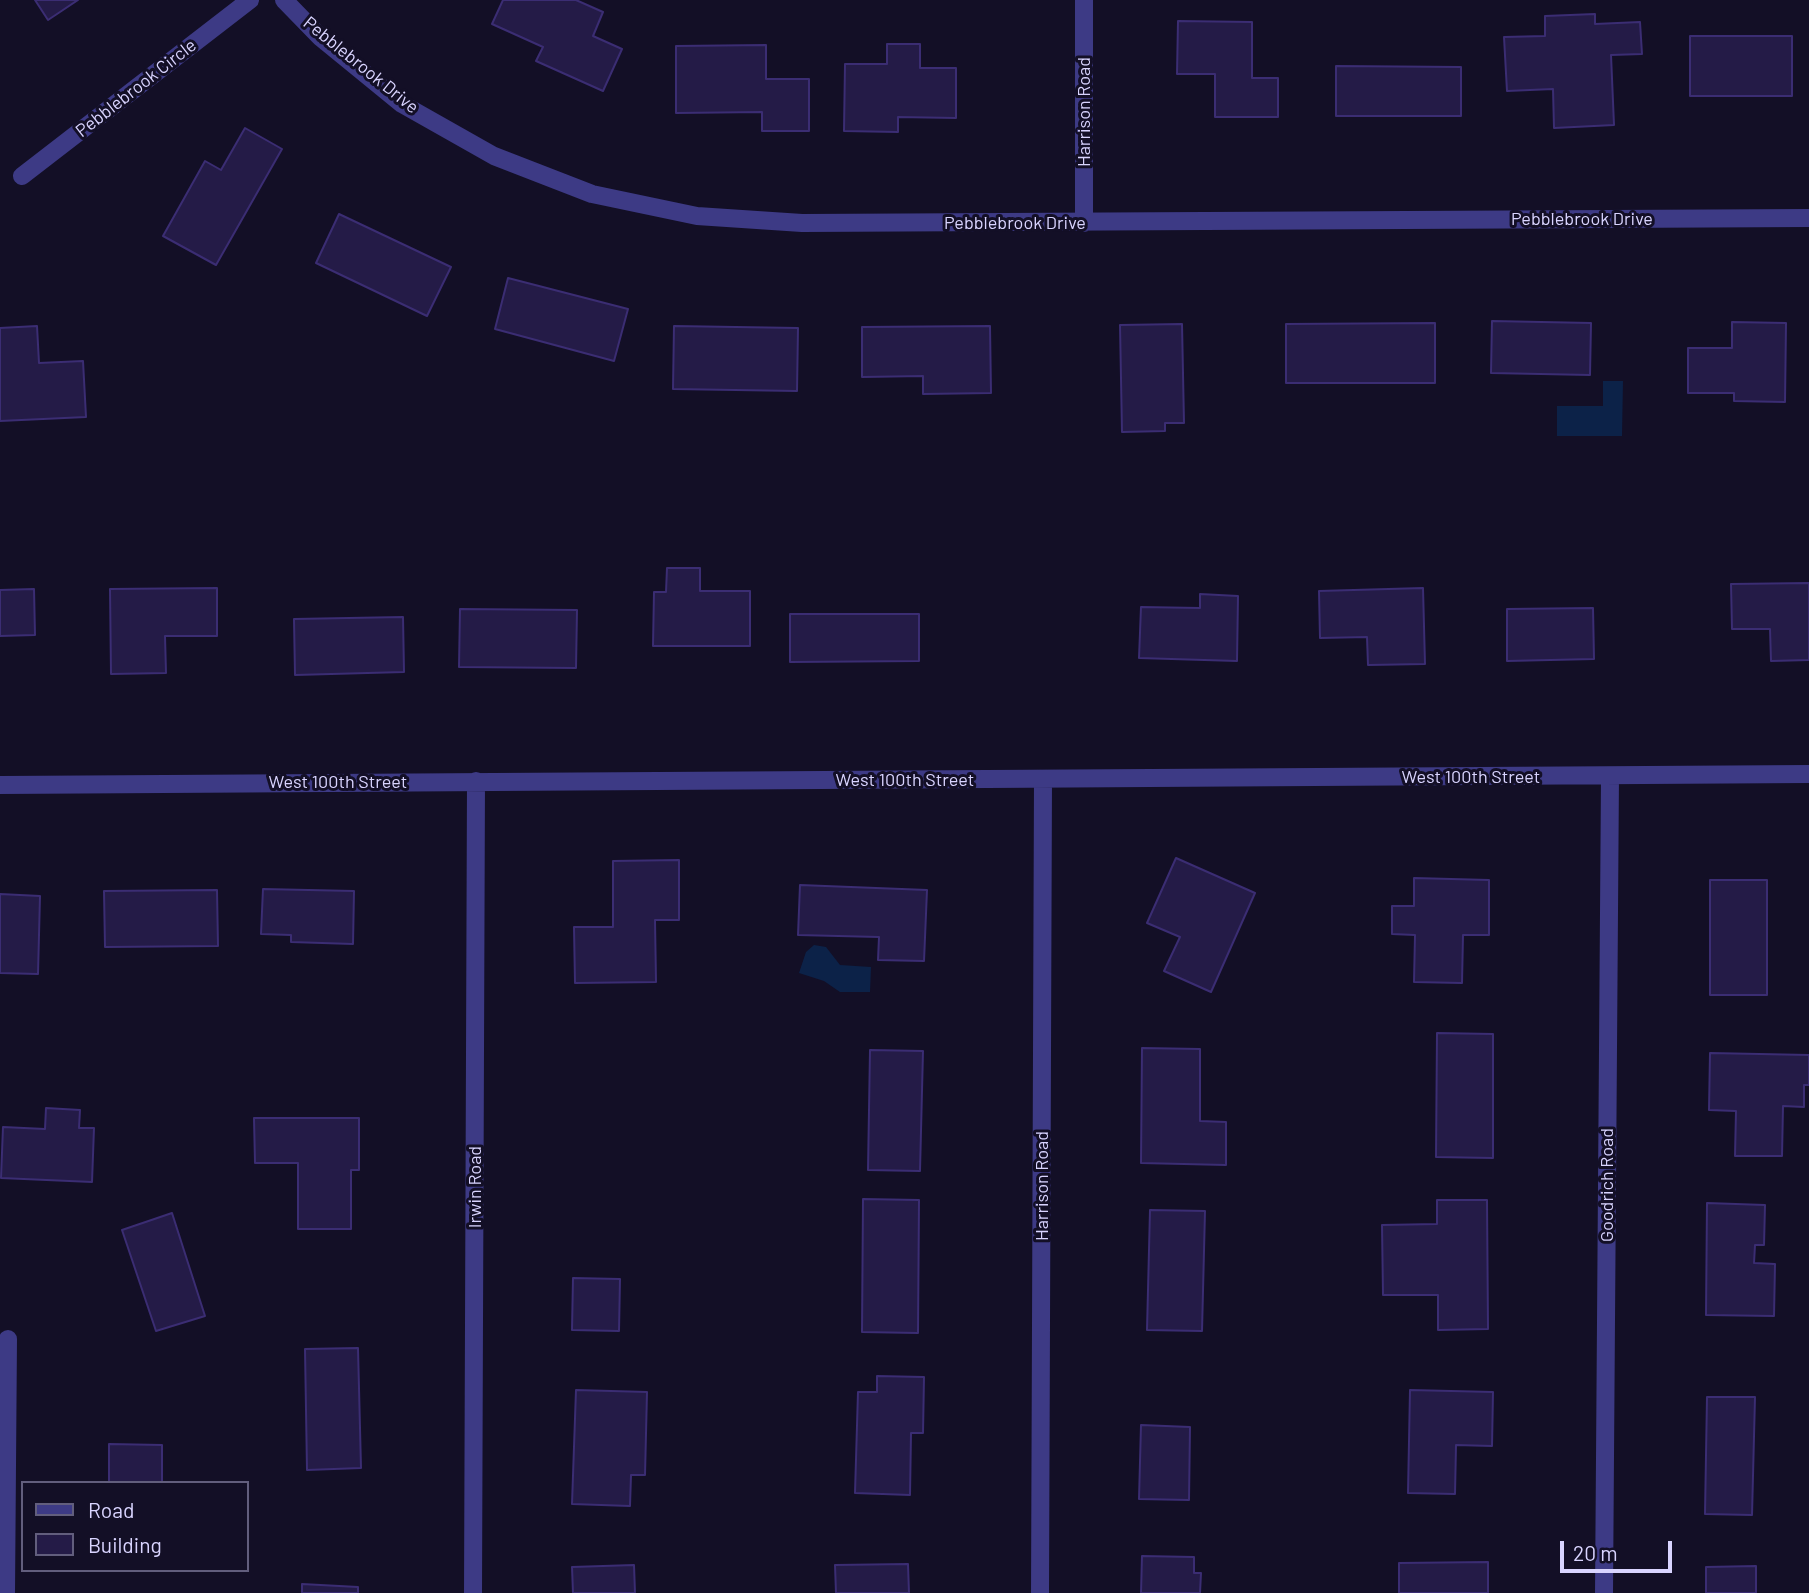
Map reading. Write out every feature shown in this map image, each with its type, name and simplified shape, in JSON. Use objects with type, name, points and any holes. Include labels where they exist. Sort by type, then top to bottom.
[{"type":"street","name":"Pebblebrook Circle","points":[[22,176],[250,0]]},
{"type":"street","name":"Pebblebrook Drive","points":[[284,0],[320,37],[402,104],[494,156],[592,194],[697,216],[803,223],[1809,218]]},
{"type":"street","name":"Harrison Road","points":[[1084,0],[1084,223]]},
{"type":"street","name":"West 100th Street","points":[[0,785],[1809,774]]},
{"type":"street","name":"Goodrich Road","points":[[1604,1593],[1610,776]]},
{"type":"street","name":"Harrison Road","points":[[1040,1593],[1043,779]]},
{"type":"street","name":"Irwin Road","points":[[473,1593],[476,781]]},
{"type":"street","points":[[6,1593],[8,1339]]},
{"type":"water","points":[[1603,381],[1623,381],[1622,436],[1557,436],[1557,406],[1603,406]]},
{"type":"water","points":[[814,945],[826,947],[840,965],[871,967],[870,992],[840,992],[824,981],[799,973],[806,952]]},
{"type":"building","points":[[35,0],[78,0],[48,20]]},
{"type":"building","points":[[503,0],[576,0],[603,12],[593,36],[622,49],[603,91],[536,61],[543,47],[492,24]]},
{"type":"building","points":[[1595,14],[1595,24],[1640,22],[1642,54],[1611,55],[1614,125],[1554,128],[1553,89],[1507,91],[1504,37],[1545,36],[1545,16]]},
{"type":"building","points":[[1178,21],[1252,22],[1252,78],[1278,78],[1278,117],[1215,117],[1215,74],[1177,74]]},
{"type":"building","points":[[1690,36],[1792,36],[1792,96],[1690,96]]},
{"type":"building","points":[[887,44],[920,44],[920,68],[956,68],[956,118],[898,117],[898,132],[844,131],[845,64],[887,64]]},
{"type":"building","points":[[766,45],[766,79],[809,79],[809,131],[762,131],[762,112],[676,113],[676,46]]},
{"type":"building","points":[[1336,66],[1461,67],[1461,116],[1336,116]]},
{"type":"building","points":[[245,128],[282,149],[216,265],[163,236],[205,161],[221,170]]},
{"type":"building","points":[[339,214],[451,267],[427,316],[316,263]]},
{"type":"building","points":[[508,278],[628,309],[614,361],[495,329]]},
{"type":"building","points":[[1492,321],[1591,323],[1590,375],[1491,373]]},
{"type":"building","points":[[1732,322],[1786,323],[1785,402],[1734,401],[1734,393],[1688,393],[1688,348],[1732,348]]},
{"type":"building","points":[[1435,323],[1435,383],[1286,383],[1286,324]]},
{"type":"building","points":[[1182,324],[1184,423],[1165,423],[1165,431],[1122,432],[1120,325]]},
{"type":"building","points":[[37,326],[39,363],[83,361],[86,417],[0,421],[0,328]]},
{"type":"building","points":[[674,326],[798,328],[797,391],[673,389]]},
{"type":"building","points":[[990,326],[991,393],[923,394],[923,376],[862,377],[862,327]]},
{"type":"building","points":[[667,568],[700,568],[700,591],[750,591],[750,646],[653,646],[654,592],[666,592]]},
{"type":"building","points":[[1809,583],[1809,660],[1771,661],[1770,629],[1732,629],[1731,584]]},
{"type":"building","points":[[217,588],[217,636],[165,636],[166,673],[111,674],[110,589]]},
{"type":"building","points":[[1423,588],[1425,664],[1368,665],[1367,637],[1320,638],[1319,591]]},
{"type":"building","points":[[34,589],[35,635],[0,636],[0,590]]},
{"type":"building","points":[[1200,594],[1238,596],[1237,661],[1139,658],[1141,607],[1200,608]]},
{"type":"building","points":[[1593,608],[1594,659],[1507,661],[1507,609]]},
{"type":"building","points":[[460,609],[577,610],[576,668],[459,667]]},
{"type":"building","points":[[790,614],[919,614],[919,661],[790,662]]},
{"type":"building","points":[[403,617],[404,672],[295,675],[294,619]]},
{"type":"building","points":[[1176,858],[1255,893],[1211,992],[1164,971],[1180,937],[1147,923]]},
{"type":"building","points":[[679,860],[679,920],[655,920],[656,982],[575,983],[574,927],[613,927],[613,861]]},
{"type":"building","points":[[1414,878],[1489,880],[1489,935],[1463,935],[1462,983],[1414,982],[1415,935],[1392,934],[1392,906],[1414,906]]},
{"type":"building","points":[[1710,880],[1767,880],[1767,995],[1710,995]]},
{"type":"building","points":[[800,885],[927,890],[924,961],[878,960],[879,937],[798,935]]},
{"type":"building","points":[[263,889],[354,891],[353,944],[291,942],[291,935],[261,934]]},
{"type":"building","points":[[217,890],[218,946],[105,947],[104,891]]},
{"type":"building","points":[[0,894],[40,896],[38,974],[0,973]]},
{"type":"building","points":[[1437,1033],[1493,1034],[1493,1158],[1436,1157]]},
{"type":"building","points":[[1142,1048],[1200,1049],[1200,1121],[1226,1122],[1226,1165],[1141,1163]]},
{"type":"building","points":[[870,1050],[923,1051],[920,1171],[868,1170]]},
{"type":"building","points":[[1710,1053],[1809,1055],[1809,1085],[1804,1085],[1804,1107],[1783,1106],[1782,1156],[1735,1156],[1736,1111],[1709,1110]]},
{"type":"building","points":[[46,1108],[80,1110],[79,1128],[94,1128],[92,1182],[1,1178],[3,1127],[45,1129]]},
{"type":"building","points":[[254,1118],[359,1118],[359,1170],[351,1170],[351,1229],[298,1229],[298,1163],[255,1163]]},
{"type":"building","points":[[863,1199],[919,1200],[918,1333],[862,1332]]},
{"type":"building","points":[[1437,1200],[1487,1200],[1488,1329],[1438,1330],[1438,1295],[1383,1295],[1382,1225],[1437,1224]]},
{"type":"building","points":[[1707,1203],[1765,1205],[1764,1245],[1755,1245],[1754,1263],[1775,1264],[1774,1316],[1706,1315]]},
{"type":"building","points":[[1150,1210],[1205,1211],[1202,1331],[1147,1330]]},
{"type":"building","points":[[172,1213],[205,1316],[156,1331],[122,1230]]},
{"type":"building","points":[[573,1278],[620,1279],[619,1331],[572,1330]]},
{"type":"building","points":[[358,1348],[361,1468],[307,1470],[305,1349]]},
{"type":"building","points":[[877,1376],[924,1377],[923,1433],[911,1433],[910,1495],[855,1493],[858,1392],[877,1392]]},
{"type":"building","points":[[576,1390],[647,1392],[645,1475],[631,1475],[630,1506],[572,1504]]},
{"type":"building","points":[[1410,1390],[1493,1392],[1492,1446],[1456,1445],[1455,1494],[1408,1493]]},
{"type":"building","points":[[1707,1397],[1755,1397],[1752,1515],[1705,1514]]},
{"type":"building","points":[[1141,1425],[1190,1427],[1189,1500],[1139,1499]]},
{"type":"building","points":[[109,1444],[162,1445],[162,1481],[109,1481]]},
{"type":"building","points":[[1142,1556],[1194,1557],[1194,1573],[1201,1573],[1200,1593],[1141,1593]]},
{"type":"building","points":[[1488,1562],[1488,1593],[1399,1593],[1399,1563]]},
{"type":"building","points":[[908,1564],[909,1593],[836,1593],[835,1565]]},
{"type":"building","points":[[634,1565],[635,1593],[573,1593],[572,1567]]},
{"type":"building","points":[[1756,1566],[1756,1593],[1706,1593],[1706,1567]]},
{"type":"building","points":[[302,1584],[358,1587],[358,1593],[302,1593]]}]
